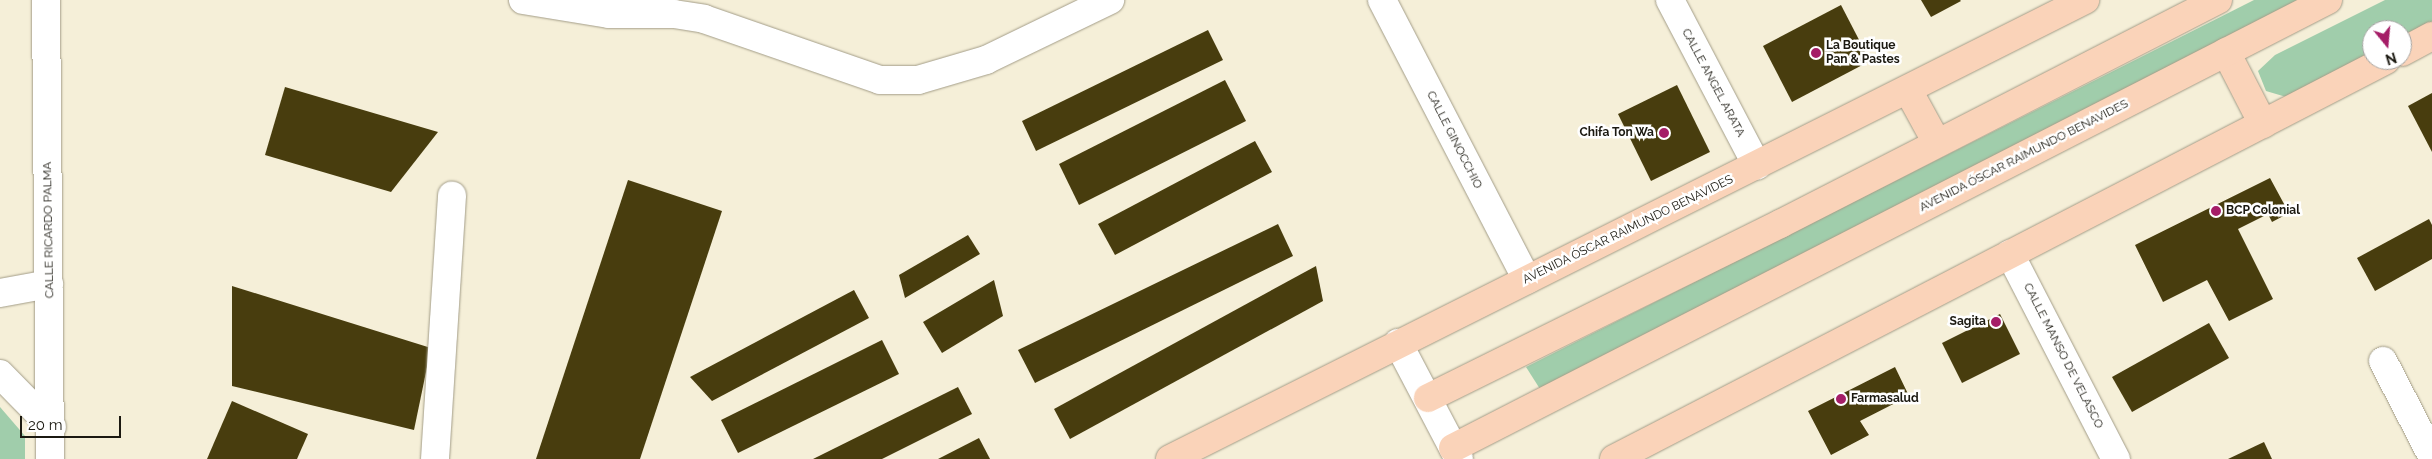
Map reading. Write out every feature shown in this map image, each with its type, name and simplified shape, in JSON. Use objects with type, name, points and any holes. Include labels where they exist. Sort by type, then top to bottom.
[{"type":"main road","name":"AVENIDA ÓSCAR RAIMUNDO BENAVIDES","points":[[1170,459],[2085,0]]},
{"type":"main road","name":"AVENIDA ÓSCAR RAIMUNDO BENAVIDES","points":[[1456,454],[2328,0]]},
{"type":"main road","points":[[1428,398],[1937,143],[2202,4]]},
{"type":"main road","points":[[2412,47],[2432,36]]},
{"type":"main road","points":[[2226,52],[2263,124]]},
{"type":"main road","points":[[1614,459],[2367,70]]},
{"type":"main road","points":[[1908,90],[1937,143]]},
{"type":"street","name":"CALLE RICARDO PALMA","points":[[46,0],[52,427],[50,459]]},
{"type":"street","points":[[523,0],[609,14],[677,7],[704,19],[880,80],[918,80],[986,60],[1110,0]]},
{"type":"street","name":"CALLE GINOCCHIO","points":[[1382,0],[1527,280]]},
{"type":"street","name":"CALLE ANGEL ARATA","points":[[1670,0],[1757,166]]},
{"type":"street","points":[[436,459],[452,196]]},
{"type":"street","name":"CALLE MANSO DE VELASCO","points":[[2010,254],[2116,459]]},
{"type":"street","points":[[0,293],[49,284]]},
{"type":"street","points":[[1398,343],[1456,454]]},
{"type":"street","points":[[2383,361],[2432,456]]},
{"type":"street","points":[[0,374],[52,427]]},
{"type":"green space","points":[[2254,0],[2305,0],[1540,389],[1526,367]]},
{"type":"green space","points":[[2385,0],[2432,0],[2432,24],[2412,35],[2412,20],[2362,20],[2362,60],[2290,98],[2266,91],[2258,71],[2275,55]]},
{"type":"green space","points":[[0,407],[25,436],[25,459],[0,459]]},
{"type":"building","points":[[1921,0],[1960,0],[1961,1],[1931,17]]},
{"type":"building","name":"La Boutique Pan & Pastes","points":[[1841,5],[1870,61],[1792,102],[1763,46]]},
{"type":"building","points":[[1208,30],[1223,60],[1036,151],[1022,121]]},
{"type":"building","points":[[1225,80],[1246,121],[1079,205],[1059,164]]},
{"type":"building","name":"Chifa Ton Wa","points":[[1677,85],[1710,152],[1651,181],[1618,114]]},
{"type":"building","points":[[285,87],[438,132],[391,192],[265,155]]},
{"type":"building","points":[[2432,93],[2432,152],[2408,106]]},
{"type":"building","points":[[1255,141],[1272,172],[1115,255],[1098,224]]},
{"type":"building","points":[[2270,178],[2289,213],[2272,222],[2268,214],[2238,229],[2273,299],[2229,321],[2207,280],[2163,302],[2135,245]]},
{"type":"building","points":[[628,180],[722,211],[640,459],[536,459]]},
{"type":"building","points":[[2429,219],[2432,225],[2432,259],[2375,291],[2357,258]]},
{"type":"building","points":[[1278,224],[1293,256],[1035,383],[1018,350]]},
{"type":"building","points":[[968,235],[980,254],[905,298],[899,275]]},
{"type":"building","points":[[1316,266],[1323,301],[1070,439],[1054,409]]},
{"type":"building","points":[[994,280],[1003,316],[942,353],[923,322]]},
{"type":"building","points":[[232,286],[431,348],[414,430],[232,386]]},
{"type":"building","points":[[854,290],[869,318],[712,401],[690,377]]},
{"type":"building","points":[[2000,314],[2020,354],[1962,383],[1942,343]]},
{"type":"building","points":[[2209,323],[2229,358],[2132,412],[2112,377]]},
{"type":"building","points":[[882,340],[899,374],[738,453],[721,420]]},
{"type":"building","points":[[1895,367],[1909,396],[1860,421],[1869,435],[1831,455],[1808,411]]},
{"type":"building","points":[[958,387],[972,414],[882,459],[813,459]]},
{"type":"building","points":[[232,401],[308,434],[297,459],[207,459]]},
{"type":"building","points":[[979,438],[990,459],[938,459]]},
{"type":"building","points":[[2264,442],[2272,459],[2228,459]]},
{"type":"place","name":"La Boutique Pan & Pastes","points":[[1816,53]]},
{"type":"place","name":"Chifa Ton Wa","points":[[1664,133]]},
{"type":"place","name":"BCP Colonial","points":[[2216,211]]},
{"type":"place","name":"Sagita","points":[[1996,322]]},
{"type":"place","name":"Farmasalud","points":[[1841,399]]}]
